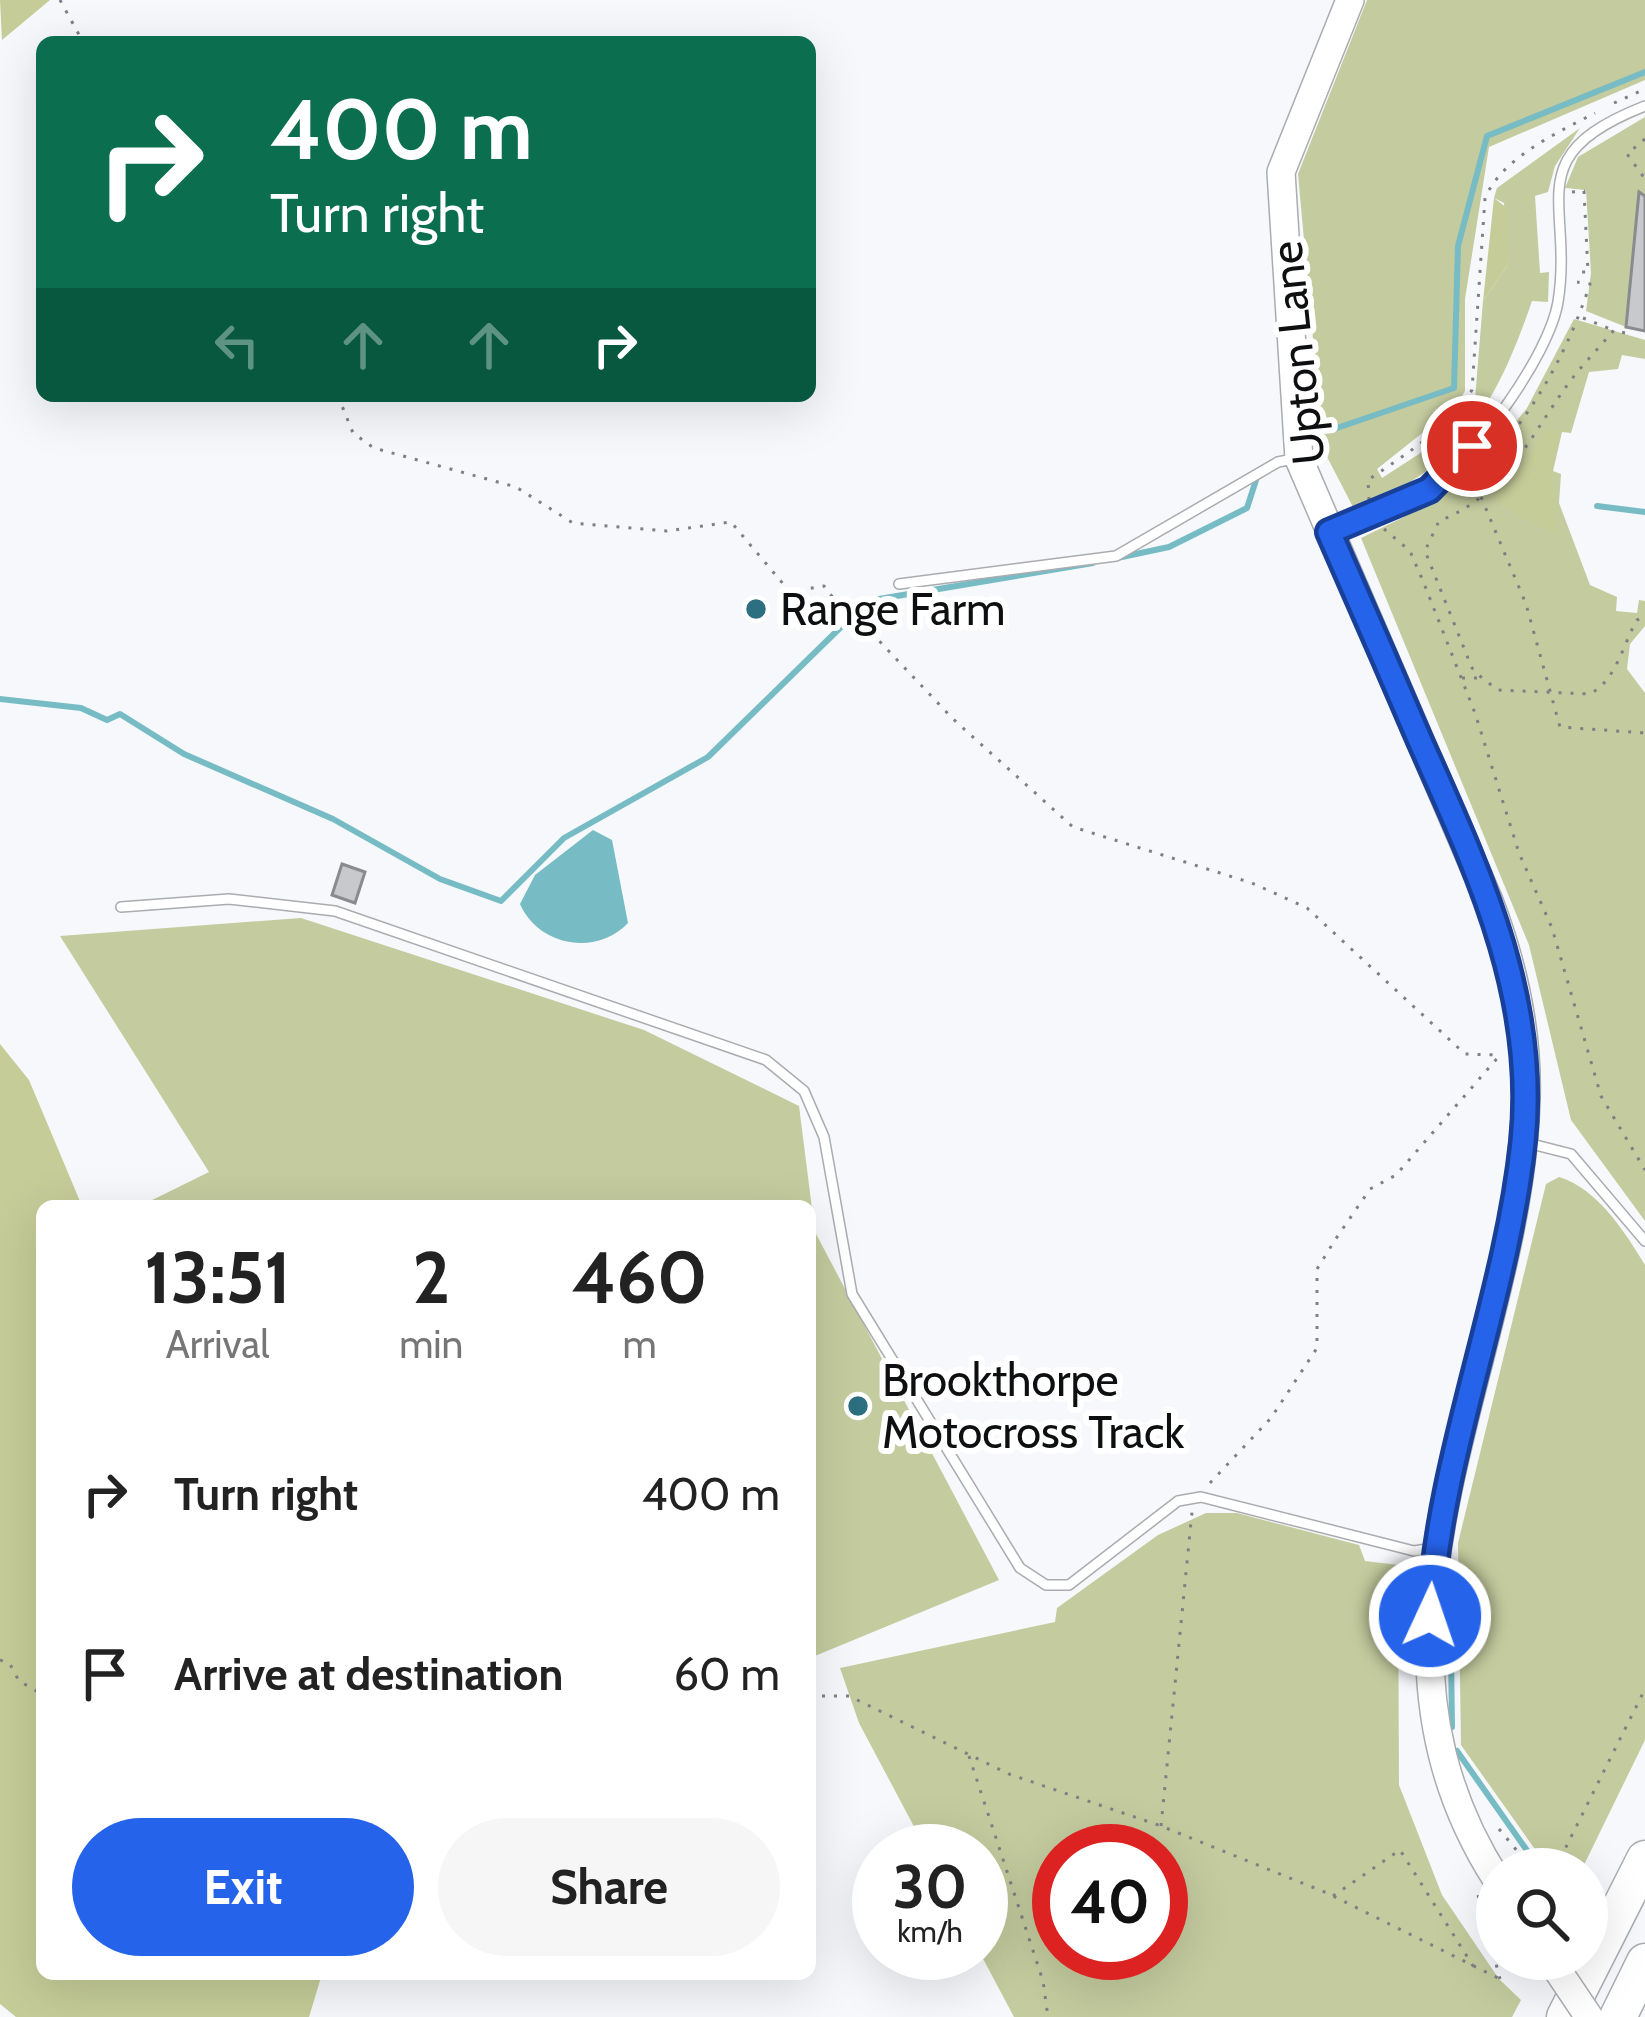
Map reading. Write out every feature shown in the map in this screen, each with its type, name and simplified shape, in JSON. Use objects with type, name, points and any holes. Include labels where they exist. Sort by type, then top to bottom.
[{"type":"highway","points":[[1565,2017],[1645,1859]]},
{"type":"highway","points":[[1618,2017],[1645,1962]]},
{"type":"street","name":"Upton Lane","points":[[1350,0],[1281,172],[1299,459],[1490,901],[1512,974],[1512,1050],[1523,1142],[1433,1548],[1427,1650],[1438,1733],[1476,1852]]},
{"type":"street","points":[[1564,1980],[1589,2017]]},
{"type":"lane","points":[[1329,532],[1421,494],[1505,405],[1552,323],[1559,284],[1556,193],[1569,156],[1602,126],[1645,106]]},
{"type":"lane","points":[[898,584],[1116,556],[1278,462],[1299,459]]},
{"type":"lane","points":[[121,907],[230,899],[335,911],[766,1060],[804,1091],[824,1137],[852,1294],[1019,1568],[1046,1585],[1069,1585],[1178,1501],[1201,1497],[1414,1551],[1433,1548]]},
{"type":"lane","points":[[1523,1142],[1571,1154],[1645,1241]]},
{"type":"path","points":[[61,0],[80,36]]},
{"type":"path","points":[[1645,89],[1549,137],[1492,183],[1485,198],[1472,390],[1408,452],[1364,486],[1382,528],[1410,551],[1460,678],[1519,854],[1560,950],[1601,1096],[1645,1170]]},
{"type":"path","points":[[1645,139],[1628,154],[1645,179]]},
{"type":"path","points":[[1579,316],[1625,334]]},
{"type":"path","points":[[1614,331],[1570,380],[1522,459],[1467,510],[1439,521],[1426,551],[1472,668],[1498,689],[1590,694],[1604,686],[1637,620],[1645,617]]},
{"type":"path","points":[[340,402],[352,433],[374,448],[516,487],[573,523],[668,531],[731,522],[790,592],[824,586],[856,629],[867,628],[953,719],[1072,826],[1252,883],[1307,908],[1465,1054],[1512,1050]]},
{"type":"path","points":[[1421,494],[1439,521]]},
{"type":"path","points":[[1480,495],[1526,604],[1560,727],[1645,733]]},
{"type":"path","points":[[1460,678],[1482,678]]},
{"type":"path","points":[[1161,1824],[1189,1517],[1270,1418],[1317,1348],[1313,1305],[1317,1269],[1370,1189],[1396,1174],[1512,1050]]},
{"type":"path","points":[[0,1660],[10,1664],[20,1682],[36,1691]]},
{"type":"path","points":[[1566,1848],[1645,1689]]},
{"type":"path","points":[[816,1696],[849,1696],[969,1756],[1156,1824]]},
{"type":"path","points":[[969,1756],[1043,1981],[1048,2017]]},
{"type":"path","points":[[1188,1837],[1334,1896],[1476,1971]]},
{"type":"path","points":[[1334,1896],[1400,1850],[1476,1971]]},
{"type":"green space","points":[[0,0],[50,0],[2,40]]},
{"type":"green space","points":[[1367,0],[1645,0],[1645,80],[1489,147],[1465,299],[1465,391],[1455,407],[1377,469],[1382,478],[1419,454],[1475,399],[1483,301],[1508,265],[1504,203],[1494,198],[1497,188],[1580,128],[1555,166],[1548,192],[1535,196],[1540,273],[1549,272],[1548,302],[1532,301],[1488,402],[1447,453],[1421,475],[1354,509],[1323,449],[1298,174]]},
{"type":"green space","points":[[1645,117],[1645,196],[1639,193],[1626,327],[1586,311],[1591,273],[1586,190],[1565,188],[1578,157]]},
{"type":"green space","points":[[1494,198],[1507,208],[1508,265],[1483,301]]},
{"type":"green space","points":[[1574,319],[1645,340],[1645,359],[1622,355],[1618,369],[1589,372],[1571,433],[1562,432],[1553,471],[1561,474],[1559,503],[1590,585],[1617,597],[1616,611],[1637,613],[1639,600],[1645,601],[1645,626],[1630,644],[1627,669],[1645,693],[1645,1221],[1571,1120],[1529,945],[1361,538],[1406,516],[1404,510],[1441,492],[1455,477],[1468,481],[1527,408]]},
{"type":"green space","points":[[1560,430],[1551,474],[1558,534],[1515,514],[1489,493],[1521,468],[1546,431]]},
{"type":"green space","name":"Brookthorpe Motocross Track","points":[[301,918],[644,1030],[799,1106],[811,1200],[152,1200],[209,1172],[60,936]]},
{"type":"green space","points":[[0,1044],[29,1080],[79,1200],[36,1200],[36,1980],[320,1980],[309,2017],[16,2017],[0,2004]]},
{"type":"green space","points":[[1559,1177],[1586,1191],[1619,1225],[1645,1265],[1645,1740],[1592,1848],[1534,1848],[1461,1745],[1458,1543],[1546,1184]]},
{"type":"green space","name":"Brookthorpe Motocross Track","points":[[816,1234],[999,1580],[816,1656]]},
{"type":"green space","points":[[1206,1513],[1237,1513],[1359,1545],[1365,1561],[1398,1565],[1399,1785],[1442,1895],[1476,1945],[1476,1980],[1500,1980],[1521,2000],[1512,2017],[1014,2017],[994,1980],[1008,1980],[1008,1824],[913,1824],[859,1723],[840,1668],[1055,1622],[1057,1608],[1158,1535]]},
{"type":"water","points":[[593,830],[612,840],[628,923],[601,940],[585,943],[554,938],[529,919],[520,904],[535,875]]},
{"type":"building","points":[[1639,192],[1645,196],[1645,331],[1626,327]]},
{"type":"building","points":[[342,864],[365,872],[355,903],[332,895]]},
{"type":"waterway","points":[[1334,429],[1454,388],[1458,246],[1487,136],[1645,72]]},
{"type":"waterway","points":[[1117,558],[1169,547],[1247,508],[1257,477]]},
{"type":"waterway","points":[[1597,506],[1645,512]]},
{"type":"waterway","points":[[857,611],[879,599],[1093,563]]},
{"type":"waterway","points":[[0,699],[81,708],[107,720],[120,714],[184,754],[333,819],[440,879],[501,901],[564,838],[708,757],[842,626]]},
{"type":"waterway","points":[[1451,1653],[1452,1727]]},
{"type":"waterway","points":[[1457,1751],[1525,1848]]},
{"type":"place","name":"Range Farm","points":[[756,609]]},
{"type":"place","name":"Brookthorpe Motocross Track","points":[[858,1406]]},
{"type":"route","points":[[1430,1616],[1433,1548],[1516,1186],[1526,1096],[1524,1045],[1512,974],[1490,901],[1329,532],[1429,490],[1472,446]]}]
